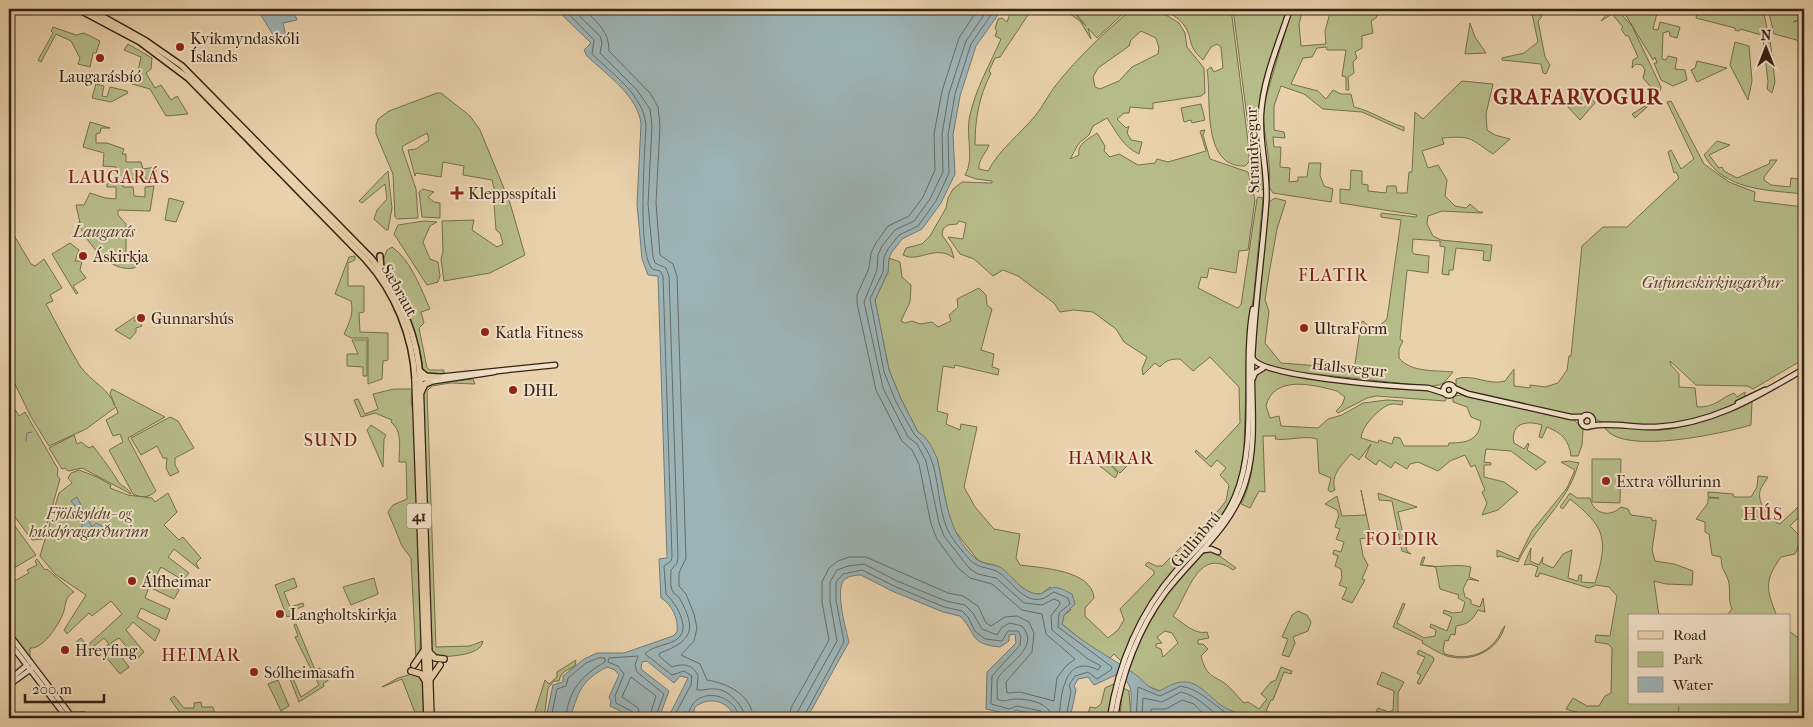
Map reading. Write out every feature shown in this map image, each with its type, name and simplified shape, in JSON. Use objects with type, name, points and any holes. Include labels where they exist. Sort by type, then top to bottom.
[{"type":"highway","name":"Sæbraut","points":[[417,382],[420,399],[426,649]]},
{"type":"highway","name":"Sæbraut","points":[[417,382],[427,718]]},
{"type":"highway","points":[[420,399],[422,388],[430,382]]},
{"type":"highway","points":[[426,649],[442,662],[427,681],[413,668],[426,649]]},
{"type":"highway","name":"Sæbraut","points":[[427,681],[431,718]]},
{"type":"main road","name":"Sæbraut","points":[[78,9],[140,42],[188,78],[361,254],[388,290],[400,314],[412,353],[417,382]]},
{"type":"main road","name":"Sæbraut","points":[[89,9],[146,41],[189,72],[372,259],[392,288],[407,319],[419,369],[417,382]]},
{"type":"main road","name":"Strandvegur","points":[[1247,370],[1267,194],[1261,109],[1265,87],[1290,9]]},
{"type":"main road","points":[[380,256],[380,266],[392,288]]},
{"type":"main road","points":[[1250,355],[1254,361],[1264,367],[1255,373],[1252,382]]},
{"type":"main road","name":"Strandvegur","points":[[1250,355],[1252,365]]},
{"type":"main road","points":[[417,382],[439,377],[555,365]]},
{"type":"main road","points":[[1247,370],[1252,365]]},
{"type":"main road","name":"Hallsvegur","points":[[1252,365],[1322,378],[1428,388],[1452,394]]},
{"type":"main road","name":"Gullinbrú","points":[[1110,718],[1134,637],[1150,606],[1175,573],[1227,523],[1241,496],[1246,480],[1251,448],[1252,365]]},
{"type":"main road","points":[[419,369],[424,376],[439,377]]},
{"type":"main road","points":[[417,382],[478,376],[505,369]]},
{"type":"main road","points":[[1444,393],[1446,385],[1450,384],[1454,388],[1468,394],[1571,418],[1586,427],[1606,425],[1641,428],[1704,420],[1727,412],[1804,369]]},
{"type":"main road","name":"Gullinbrú","points":[[1198,551],[1232,504],[1245,465],[1247,370]]},
{"type":"main road","name":"Hallsvegur","points":[[1428,388],[1446,385]]},
{"type":"main road","points":[[1454,388],[1452,394],[1468,394]]},
{"type":"main road","points":[[1571,418],[1588,415],[1606,425]]},
{"type":"main road","points":[[1582,424],[1583,417]]},
{"type":"main road","points":[[1591,426],[1593,419]]},
{"type":"main road","points":[[1215,530],[1208,533],[1200,533],[1198,551],[1209,548],[1218,552]]},
{"type":"main road","points":[[9,634],[37,680],[70,717]]},
{"type":"main road","points":[[9,642],[70,717]]},
{"type":"main road","points":[[9,685],[18,675],[20,664],[17,652]]},
{"type":"main road","points":[[9,680],[30,666]]},
{"type":"main road","points":[[18,675],[30,676],[37,680]]},
{"type":"main road","name":"Gullinbrú","points":[[1115,718],[1120,685]]},
{"type":"main road","points":[[70,717],[84,715]]},
{"type":"green space","points":[[1012,9],[1032,9],[1000,57],[995,58],[989,71],[991,73],[979,108],[975,145],[989,145],[980,162],[979,169],[988,171],[1004,149],[1035,116],[1064,75],[1112,27],[1132,9],[1156,9],[1179,23],[1185,33],[1187,47],[1204,68],[1205,93],[1201,96],[1153,103],[1153,109],[1130,107],[1129,113],[1124,113],[1117,119],[1126,128],[1129,126],[1127,133],[1131,140],[1142,142],[1139,154],[1124,143],[1107,118],[1093,126],[1089,135],[1079,143],[1070,159],[1079,155],[1082,144],[1097,133],[1105,146],[1104,151],[1110,157],[1119,154],[1138,165],[1155,163],[1157,159],[1168,162],[1206,151],[1200,131],[1205,130],[1203,135],[1210,159],[1248,172],[1255,200],[1248,250],[1239,251],[1236,273],[1209,268],[1207,278],[1201,277],[1198,288],[1237,308],[1241,305],[1257,199],[1258,197],[1263,198],[1254,293],[1247,341],[1244,450],[1240,474],[1231,502],[1209,532],[1203,529],[1226,501],[1229,485],[1220,475],[1226,468],[1217,460],[1211,467],[1195,452],[1196,450],[1206,459],[1240,423],[1239,387],[1210,357],[1193,371],[1180,359],[1174,359],[1167,361],[1160,367],[1155,363],[1143,375],[1142,369],[1147,357],[1124,342],[1116,329],[1093,312],[1073,310],[1060,312],[1054,303],[1018,276],[1003,270],[993,276],[974,259],[960,254],[948,237],[963,239],[966,223],[959,221],[957,224],[948,225],[943,229],[942,235],[951,248],[954,258],[938,253],[918,257],[903,255],[906,248],[922,244],[930,236],[946,208],[948,198],[953,189],[962,182],[992,183],[992,181],[976,179],[965,175],[970,154],[969,123],[976,95],[1001,39],[995,36],[998,19],[1002,18],[1007,22]],"holes":[[[1141,31],[1156,38],[1159,48],[1158,54],[1132,67],[1119,81],[1100,89],[1095,87],[1093,77],[1098,68],[1129,46],[1131,40]]]},
{"type":"green space","points":[[1063,9],[1072,11],[1086,26],[1072,9],[1128,9],[1097,38],[1088,28],[1091,39],[1080,21]]},
{"type":"green space","points":[[1161,9],[1231,9],[1249,149],[1249,162],[1245,166],[1231,164],[1221,156],[1211,128],[1207,70],[1211,67],[1214,72],[1223,68],[1221,47],[1217,44],[1211,47],[1203,60],[1194,50],[1189,34],[1182,22]]},
{"type":"green space","points":[[1233,9],[1288,9],[1260,109],[1265,186],[1262,190],[1259,189],[1255,179]]},
{"type":"green space","points":[[1292,9],[1303,9],[1299,24],[1301,46],[1326,44],[1325,31],[1331,9],[1391,9],[1391,12],[1379,12],[1376,18],[1371,21],[1373,33],[1362,36],[1362,48],[1355,52],[1357,58],[1353,62],[1354,73],[1348,77],[1349,90],[1346,90],[1346,77],[1342,76],[1346,50],[1327,50],[1326,47],[1317,48],[1312,57],[1303,58],[1291,84],[1318,91],[1326,99],[1333,90],[1341,94],[1351,94],[1354,107],[1404,127],[1404,131],[1362,112],[1323,109],[1304,94],[1281,86],[1274,106],[1274,130],[1284,132],[1285,138],[1273,137],[1274,147],[1281,147],[1280,167],[1290,168],[1289,182],[1298,181],[1298,177],[1307,177],[1309,163],[1321,163],[1320,175],[1324,186],[1333,189],[1331,202],[1273,193],[1269,187],[1270,178],[1263,107]]},
{"type":"green space","points":[[1531,9],[1542,12],[1541,18],[1538,21],[1545,57],[1550,65],[1546,74],[1543,73],[1541,64],[1502,60],[1502,58],[1524,53],[1538,42]]},
{"type":"green space","points":[[1604,9],[1617,10],[1632,26],[1661,87],[1659,96],[1635,118],[1632,114],[1647,105],[1647,101],[1657,94],[1643,78],[1645,70],[1642,65],[1636,64],[1632,68],[1633,60],[1638,57],[1628,35],[1626,36],[1621,29],[1623,27],[1612,14],[1601,21],[1607,14]]},
{"type":"green space","points":[[1622,9],[1658,9],[1653,29],[1658,30],[1660,22],[1680,27],[1677,38],[1670,36],[1669,31],[1663,33],[1662,59],[1666,60],[1668,56],[1677,58],[1675,69],[1685,70],[1687,80],[1673,86],[1661,80],[1654,63],[1657,63],[1655,57],[1653,60]]},
{"type":"green space","points":[[1698,9],[1734,9],[1764,14],[1769,37],[1740,29],[1739,31],[1735,30],[1735,28],[1696,18]]},
{"type":"green space","points":[[1768,9],[1802,9],[1804,18],[1793,22],[1803,19],[1804,42],[1774,34]]},
{"type":"green space","points":[[1470,23],[1475,37],[1486,53],[1465,54]]},
{"type":"green space","points":[[53,27],[76,35],[84,33],[100,41],[96,53],[93,53],[90,67],[78,64],[80,58],[71,41],[56,34],[41,62],[38,60],[53,33],[51,31]]},
{"type":"green space","points":[[1763,38],[1770,39],[1775,82],[1772,93],[1767,89],[1768,82]]},
{"type":"green space","points":[[1735,42],[1749,46],[1752,81],[1748,100],[1730,65]]},
{"type":"green space","points":[[128,44],[152,58],[151,69],[146,73],[155,88],[161,85],[171,100],[177,96],[188,114],[166,116],[150,89],[132,84],[133,77],[137,77],[141,57],[124,50]]},
{"type":"green space","points":[[1697,61],[1727,68],[1697,82],[1691,70],[1695,68]]},
{"type":"green space","points":[[1462,81],[1493,84],[1486,114],[1487,130],[1495,135],[1510,139],[1493,154],[1474,141],[1459,137],[1442,138],[1444,144],[1422,151],[1428,168],[1438,165],[1447,180],[1445,196],[1455,206],[1466,208],[1470,204],[1479,212],[1483,212],[1481,213],[1442,211],[1428,216],[1427,224],[1433,236],[1441,240],[1492,245],[1490,261],[1483,260],[1484,251],[1456,248],[1453,270],[1449,270],[1449,275],[1442,274],[1445,247],[1440,246],[1440,241],[1413,239],[1412,251],[1414,254],[1429,256],[1428,273],[1407,270],[1400,339],[1403,341],[1399,349],[1399,358],[1410,366],[1424,370],[1453,372],[1442,384],[1426,386],[1297,372],[1257,362],[1254,355],[1269,202],[1275,198],[1286,201],[1277,229],[1265,300],[1269,311],[1265,343],[1281,363],[1319,366],[1320,361],[1326,362],[1329,368],[1354,371],[1360,330],[1357,325],[1363,321],[1374,331],[1387,319],[1401,220],[1381,217],[1381,213],[1416,217],[1417,215],[1340,203],[1340,189],[1350,190],[1351,170],[1362,171],[1362,184],[1368,185],[1368,191],[1386,193],[1387,186],[1396,186],[1397,193],[1407,193],[1409,172],[1412,172],[1415,112],[1423,119]]},
{"type":"green space","points":[[96,84],[104,86],[102,96],[107,97],[110,87],[127,91],[128,93],[111,102],[92,98]]},
{"type":"green space","points":[[441,93],[470,116],[480,130],[510,203],[525,255],[490,273],[444,281],[441,259],[443,252],[442,221],[474,220],[472,230],[497,247],[503,244],[500,233],[496,230],[494,204],[497,200],[492,180],[463,175],[464,166],[443,162],[441,177],[416,173],[415,176],[408,150],[416,149],[429,140],[427,133],[402,148],[416,189],[418,218],[397,219],[395,217],[393,174],[376,134],[378,119],[389,111]]},
{"type":"green space","points":[[1587,93],[1595,103],[1580,120],[1568,107],[1574,94]]},
{"type":"green space","name":"Gufuneskirkjugarður","points":[[1671,101],[1704,164],[1729,182],[1755,192],[1754,201],[1804,207],[1804,359],[1753,389],[1747,386],[1696,385],[1670,361],[1679,374],[1679,387],[1695,388],[1697,407],[1709,406],[1734,393],[1737,397],[1745,392],[1745,396],[1733,405],[1716,412],[1674,423],[1652,426],[1613,425],[1599,421],[1589,414],[1578,416],[1562,414],[1467,392],[1456,387],[1456,379],[1468,377],[1493,382],[1505,381],[1514,369],[1514,386],[1530,388],[1530,385],[1545,387],[1558,383],[1567,370],[1569,356],[1571,356],[1582,246],[1603,227],[1627,227],[1679,178],[1676,172],[1674,173],[1668,152],[1671,150],[1681,169],[1694,159],[1667,102]]},
{"type":"green space","points":[[1201,104],[1205,120],[1192,123],[1191,120],[1184,122],[1181,108]]},
{"type":"green space","name":"Laugarás","points":[[90,122],[110,128],[101,128],[100,133],[96,134],[96,143],[107,143],[124,149],[122,154],[126,154],[126,162],[141,162],[143,169],[156,167],[156,179],[123,179],[123,187],[133,187],[134,196],[145,197],[145,187],[154,186],[150,211],[118,210],[118,215],[126,224],[126,257],[133,260],[137,266],[134,268],[116,266],[100,255],[87,239],[78,223],[80,223],[76,205],[84,205],[90,193],[116,199],[116,187],[107,187],[107,178],[116,178],[116,167],[103,166],[104,153],[83,147]]},
{"type":"green space","points":[[1717,141],[1730,145],[1709,155],[1719,168],[1722,167],[1724,171],[1737,178],[1769,164],[1770,160],[1777,160],[1764,177],[1764,180],[1771,185],[1790,187],[1791,178],[1800,179],[1799,184],[1804,185],[1804,194],[1748,187],[1723,176],[1704,155]]},
{"type":"green space","points":[[388,171],[392,208],[388,230],[386,230],[374,219],[377,210],[387,199],[385,184],[362,203],[359,201]]},
{"type":"green space","points":[[423,189],[434,192],[428,197],[434,202],[440,203],[440,218],[422,217],[419,192]]},
{"type":"green space","points":[[169,198],[184,202],[176,222],[165,220]]},
{"type":"green space","points":[[424,221],[437,222],[430,226],[423,242],[430,259],[438,262],[440,276],[438,282],[427,285],[394,234],[398,225]]},
{"type":"green space","points":[[9,227],[31,264],[35,266],[44,259],[62,288],[50,295],[53,301],[46,304],[84,372],[109,394],[115,406],[110,393],[112,389],[165,417],[128,438],[156,491],[151,495],[142,497],[133,494],[109,450],[123,442],[120,434],[113,436],[106,420],[118,413],[116,407],[86,429],[49,446],[31,417],[9,372]]},
{"type":"green space","points":[[70,243],[79,250],[75,261],[82,261],[80,270],[86,278],[73,286],[78,293],[76,294],[52,254]]},
{"type":"green space","points":[[392,247],[405,259],[410,267],[430,309],[421,312],[424,323],[419,328],[427,368],[430,370],[444,370],[444,373],[425,375],[421,356],[407,318],[382,263],[387,250]]},
{"type":"green space","points":[[355,256],[355,260],[348,263],[348,286],[364,286],[364,312],[359,313],[360,332],[388,333],[388,360],[383,361],[382,379],[368,384],[368,338],[351,338],[344,334],[351,314],[351,301],[335,294],[349,257]]},
{"type":"green space","points":[[889,258],[900,262],[902,277],[911,285],[910,302],[901,321],[905,323],[912,321],[920,324],[932,322],[938,327],[951,321],[949,315],[958,307],[957,299],[979,288],[986,295],[987,305],[992,309],[981,350],[994,354],[992,367],[999,369],[998,375],[955,365],[954,368],[943,366],[937,411],[948,414],[946,424],[960,430],[961,424],[977,427],[964,487],[975,507],[994,529],[1020,534],[1016,558],[1020,565],[1053,569],[1076,576],[1085,581],[1091,589],[1094,598],[1085,608],[1085,616],[1108,638],[1118,630],[1124,620],[1120,609],[1154,574],[1154,571],[1145,565],[1148,562],[1156,566],[1162,566],[1190,538],[1197,537],[1194,550],[1153,600],[1122,662],[1114,654],[1110,658],[1094,650],[1062,624],[1064,615],[1071,610],[1050,587],[1041,594],[1035,594],[1023,589],[999,567],[977,559],[951,526],[937,458],[918,432],[889,370],[875,300],[888,272]]},
{"type":"green space","points":[[139,314],[134,321],[139,321],[142,326],[136,328],[136,332],[130,339],[115,330]]},
{"type":"green space","points":[[352,340],[367,340],[367,376],[363,376],[363,367],[347,366],[347,354],[358,354]]},
{"type":"green space","points":[[1264,369],[1294,376],[1437,392],[1447,397],[1445,401],[1376,396],[1367,398],[1338,413],[1336,411],[1342,405],[1345,397],[1337,391],[1317,386],[1296,384],[1277,389],[1270,396],[1266,406],[1270,418],[1279,416],[1281,426],[1318,428],[1328,419],[1342,415],[1363,403],[1387,400],[1403,401],[1402,405],[1390,404],[1378,412],[1367,424],[1361,438],[1378,443],[1379,440],[1392,444],[1394,437],[1400,438],[1404,446],[1448,446],[1449,443],[1471,440],[1480,428],[1481,421],[1471,417],[1467,407],[1453,402],[1453,396],[1461,395],[1574,420],[1583,429],[1582,445],[1578,456],[1571,456],[1569,446],[1564,438],[1552,429],[1547,427],[1542,438],[1539,437],[1542,425],[1525,423],[1517,427],[1513,436],[1514,443],[1524,449],[1528,443],[1527,450],[1546,462],[1536,470],[1511,451],[1486,449],[1484,462],[1491,463],[1491,465],[1484,465],[1484,477],[1504,482],[1518,492],[1498,510],[1482,515],[1487,503],[1482,492],[1485,490],[1475,465],[1471,467],[1465,455],[1450,461],[1438,471],[1418,462],[1410,464],[1407,469],[1395,462],[1391,468],[1379,460],[1376,465],[1365,457],[1371,444],[1359,460],[1351,454],[1344,462],[1335,475],[1335,490],[1331,492],[1328,490],[1331,478],[1319,473],[1317,439],[1275,439],[1276,436],[1263,436],[1265,492],[1259,491],[1250,508],[1241,504],[1251,475],[1253,459],[1254,379]]},
{"type":"green space","points":[[473,379],[475,384],[450,383],[432,386],[427,391],[436,647],[470,646],[483,641],[477,650],[438,657],[431,652],[423,398],[425,389],[430,384]]},
{"type":"green space","points":[[394,389],[412,389],[411,402],[414,414],[421,618],[420,653],[416,660],[411,558],[402,546],[388,512],[393,505],[407,499],[406,462],[399,462],[399,435],[391,422],[392,420],[375,413],[361,417],[354,400],[358,399],[365,414],[378,409],[373,394]]},
{"type":"green space","points":[[1752,401],[1751,425],[1719,433],[1674,440],[1652,441],[1631,440],[1615,436],[1605,428],[1661,430],[1685,426],[1708,420]]},
{"type":"green space","name":"Fjölskyldu- og húsdýragarðurinn","points":[[14,408],[19,416],[25,412],[58,469],[57,475],[60,479],[43,539],[32,540],[9,509],[9,411]]},
{"type":"green space","points":[[170,417],[178,421],[194,448],[175,458],[175,465],[179,472],[170,476],[166,468],[167,458],[163,458],[157,446],[141,455],[131,438]]},
{"type":"green space","points":[[371,425],[386,435],[384,439],[383,467],[367,430]]},
{"type":"green space","points":[[74,435],[77,444],[81,442],[89,448],[93,446],[119,483],[131,494],[82,468],[68,471],[65,468],[62,469],[49,448]]},
{"type":"green space","points":[[1110,449],[1127,466],[1120,473],[1110,464],[1118,473],[1115,478],[1096,463]]},
{"type":"green space","name":"Extra völlurinn","points":[[1592,459],[1621,459],[1620,503],[1592,502]]},
{"type":"green space","points":[[1561,462],[1579,463],[1573,479],[1559,503],[1533,537],[1518,562],[1500,556],[1497,557],[1497,550],[1518,559],[1532,531],[1567,488],[1575,470]]},
{"type":"green space","points":[[79,470],[111,485],[110,488],[128,495],[152,498],[155,502],[168,493],[177,512],[164,525],[179,540],[183,537],[201,558],[196,563],[199,569],[174,549],[168,557],[189,573],[183,580],[161,567],[156,576],[179,590],[174,599],[149,587],[145,598],[170,609],[166,620],[141,608],[137,617],[160,630],[155,641],[133,622],[126,630],[144,652],[137,659],[119,638],[111,643],[129,667],[120,674],[101,651],[109,644],[104,638],[84,654],[75,643],[81,638],[87,646],[122,614],[111,601],[92,616],[89,613],[67,634],[64,630],[86,595],[55,574],[40,556],[59,493],[72,483],[68,478],[71,473]]},
{"type":"green space","points":[[1758,476],[1768,477],[1760,491],[1760,501],[1765,511],[1780,524],[1798,507],[1804,509],[1804,512],[1790,526],[1802,538],[1795,554],[1781,557],[1769,579],[1769,592],[1776,614],[1728,614],[1732,609],[1728,581],[1722,567],[1721,557],[1712,555],[1709,534],[1705,532],[1705,522],[1696,519],[1708,503],[1708,498],[1719,498],[1708,497],[1708,492],[1733,494],[1734,497],[1751,497],[1757,487]]},
{"type":"green space","points":[[1361,490],[1371,537],[1360,539],[1363,556],[1368,565],[1362,579],[1365,580],[1352,603],[1342,599],[1347,588],[1339,585],[1342,578],[1341,569],[1335,566],[1338,556],[1333,554],[1334,550],[1341,552],[1344,542],[1336,539],[1340,529],[1335,527],[1339,515],[1337,510],[1325,504],[1337,496],[1342,516],[1366,515]]},
{"type":"green space","points":[[1378,493],[1417,507],[1398,512],[1407,551],[1411,554],[1402,551],[1392,501],[1379,500]]},
{"type":"green space","points":[[1570,493],[1577,498],[1590,498],[1595,508],[1602,513],[1612,512],[1621,507],[1628,509],[1631,515],[1652,518],[1652,521],[1656,520],[1652,550],[1655,561],[1674,564],[1693,571],[1692,585],[1666,584],[1654,581],[1659,614],[1628,614],[1628,704],[1790,704],[1790,632],[1804,642],[1804,718],[1595,718],[1566,709],[1573,698],[1587,706],[1599,706],[1605,696],[1611,693],[1612,648],[1608,644],[1595,642],[1596,635],[1610,636],[1617,596],[1609,587],[1596,585],[1589,588],[1540,573],[1538,577],[1535,576],[1538,567],[1530,564],[1524,565],[1531,548],[1530,561],[1539,565],[1543,557],[1542,563],[1553,568],[1563,554],[1572,550],[1568,578],[1578,581],[1579,575],[1582,575],[1581,582],[1595,583],[1602,555],[1601,535],[1597,526],[1570,499],[1563,509],[1560,507]]},
{"type":"green space","points":[[9,518],[36,555],[9,571]]},
{"type":"green space","points":[[1213,551],[1236,568],[1233,570],[1221,564],[1211,564],[1203,568],[1195,576],[1173,616],[1198,632],[1207,632],[1209,638],[1198,640],[1198,644],[1203,644],[1208,649],[1201,656],[1206,670],[1226,684],[1244,703],[1248,702],[1259,709],[1267,699],[1261,694],[1271,682],[1276,680],[1281,667],[1292,671],[1291,674],[1284,672],[1273,700],[1271,700],[1266,711],[1278,718],[1200,718],[1160,691],[1147,686],[1129,670],[1145,630],[1159,606],[1185,572],[1205,553]],"holes":[[[1165,631],[1172,633],[1178,643],[1163,657],[1161,649],[1156,647],[1156,644],[1162,643],[1157,637]]]},
{"type":"green space","points":[[1423,557],[1425,557],[1422,565],[1420,565]]},
{"type":"green space","points":[[37,559],[45,570],[47,569],[74,592],[68,597],[64,612],[57,626],[45,641],[40,645],[30,648],[30,658],[9,632],[9,584],[29,573],[27,570],[37,565],[35,561]]},
{"type":"green space","points":[[1434,566],[1471,567],[1469,577],[1479,581],[1468,579],[1463,589],[1465,597],[1471,600],[1471,604],[1480,607],[1483,598],[1485,612],[1478,610],[1469,621],[1456,626],[1455,635],[1451,634],[1448,641],[1445,640],[1443,650],[1445,654],[1459,657],[1480,653],[1492,645],[1505,626],[1496,642],[1482,653],[1465,658],[1447,656],[1422,643],[1423,641],[1393,627],[1403,603],[1405,604],[1397,623],[1424,638],[1435,636],[1436,630],[1430,627],[1431,624],[1447,631],[1452,617],[1443,613],[1444,610],[1453,613],[1462,612],[1465,602],[1458,598],[1459,595],[1440,589]]},
{"type":"green space","points":[[294,578],[297,587],[284,592],[290,607],[303,603],[304,606],[292,611],[294,615],[287,617],[275,585]]},
{"type":"green space","points":[[374,578],[378,594],[351,605],[343,587]]},
{"type":"green space","points":[[1298,611],[1307,615],[1311,622],[1308,631],[1293,637],[1295,643],[1289,657],[1282,655],[1288,639],[1282,637],[1292,615]]},
{"type":"green space","points":[[296,624],[315,670],[320,668],[325,679],[335,675],[323,684],[324,686],[299,702],[290,679],[293,678],[301,697],[319,685],[295,637],[298,636],[294,625]]},
{"type":"green space","points":[[1419,650],[1433,657],[1434,660],[1420,684],[1417,683],[1421,675],[1417,673],[1425,657],[1417,654]]},
{"type":"green space","points":[[576,660],[575,666],[565,671],[559,681],[554,681],[548,688],[544,718],[533,718],[545,680],[549,684],[557,677],[557,672]]},
{"type":"green space","points":[[1382,672],[1404,682],[1398,693],[1398,718],[1376,711],[1378,708],[1389,712],[1393,710],[1394,691],[1377,684]]},
{"type":"green space","points":[[415,673],[423,681],[425,718],[417,718],[402,679],[382,687],[398,678]]},
{"type":"green space","points":[[278,680],[289,706],[281,711],[268,684]]},
{"type":"green space","points":[[1116,683],[1109,718],[1087,718],[1090,707],[1096,708],[1101,704],[1105,688]]},
{"type":"green space","points":[[1123,688],[1129,691],[1131,718],[1118,718]]},
{"type":"green space","points":[[174,696],[184,708],[194,708],[194,703],[201,702],[202,707],[213,707],[216,718],[184,718],[170,699]]},
{"type":"water","points":[[257,9],[301,9],[294,12],[297,20],[283,23],[286,36],[277,41]]},
{"type":"water","points":[[556,9],[1002,9],[976,46],[960,96],[953,135],[955,174],[941,203],[922,229],[902,239],[892,252],[889,258],[888,272],[875,300],[889,370],[918,432],[927,440],[937,458],[945,499],[953,525],[966,549],[976,559],[1001,568],[1021,586],[1035,594],[1041,594],[1056,588],[1072,594],[1075,604],[1064,615],[1062,624],[1087,643],[1136,674],[1155,690],[1160,691],[1178,683],[1192,683],[1221,705],[1246,718],[1131,718],[1130,687],[1123,678],[1116,675],[1094,685],[1088,677],[1078,679],[1074,686],[1076,690],[1070,718],[1051,718],[1015,710],[1014,715],[986,709],[987,672],[1016,643],[1015,634],[1009,635],[1009,641],[1000,647],[990,646],[974,637],[960,616],[943,612],[892,591],[861,575],[855,575],[845,579],[841,591],[842,609],[849,642],[807,718],[735,718],[728,707],[712,701],[695,707],[692,718],[668,718],[688,678],[680,676],[674,683],[647,661],[642,662],[641,669],[669,691],[659,718],[634,718],[610,706],[611,701],[609,697],[619,675],[615,670],[607,667],[586,682],[570,718],[546,718],[553,685],[563,682],[563,676],[584,659],[597,653],[624,653],[673,636],[677,632],[676,618],[668,604],[661,598],[659,559],[667,558],[658,276],[648,275],[642,259],[637,204],[641,124],[639,114],[628,95],[587,56],[584,50],[591,43]]},
{"type":"water","points":[[77,497],[92,527],[96,523],[102,526],[104,533],[96,536],[96,538],[92,538],[96,535],[93,532],[90,533],[90,538],[82,530],[82,515],[71,501]]},
{"type":"waterway","points":[[26,441],[27,433],[32,432]]},
{"type":"waterway","points":[[1678,718],[1679,707]]},
{"type":"place","name":"Kvikmyndaskóli Íslands","points":[[180,47]]},
{"type":"place","name":"Laugarásbíó","points":[[100,58]]},
{"type":"place","name":"Kleppsspítali","points":[[457,193]]},
{"type":"place","name":"Áskirkja","points":[[83,256]]},
{"type":"place","name":"Gunnarshús","points":[[141,318]]},
{"type":"place","name":"UltraForm","points":[[1304,328]]},
{"type":"place","name":"Katla Fitness","points":[[485,332]]},
{"type":"place","name":"DHL","points":[[513,390]]},
{"type":"place","name":"Extra völlurinn","points":[[1606,481]]},
{"type":"place","name":"Álfheimar","points":[[132,581]]},
{"type":"place","name":"Langholtskirkja","points":[[280,614]]},
{"type":"place","name":"Hreyfing","points":[[65,650]]},
{"type":"place","name":"Sólheimasafn","points":[[254,672]]},
{"type":"district","name":"GRAFARVOGUR","points":[[1578,97]]},
{"type":"district","name":"LAUGARÁS","points":[[119,177]]},
{"type":"district","name":"FLATIR","points":[[1333,275]]},
{"type":"district","name":"SUND","points":[[331,440]]},
{"type":"district","name":"HAMRAR","points":[[1111,458]]},
{"type":"district","name":"HÚS","points":[[1763,514]]},
{"type":"district","name":"FOLDIR","points":[[1402,539]]},
{"type":"district","name":"HEIMAR","points":[[201,655]]}]
